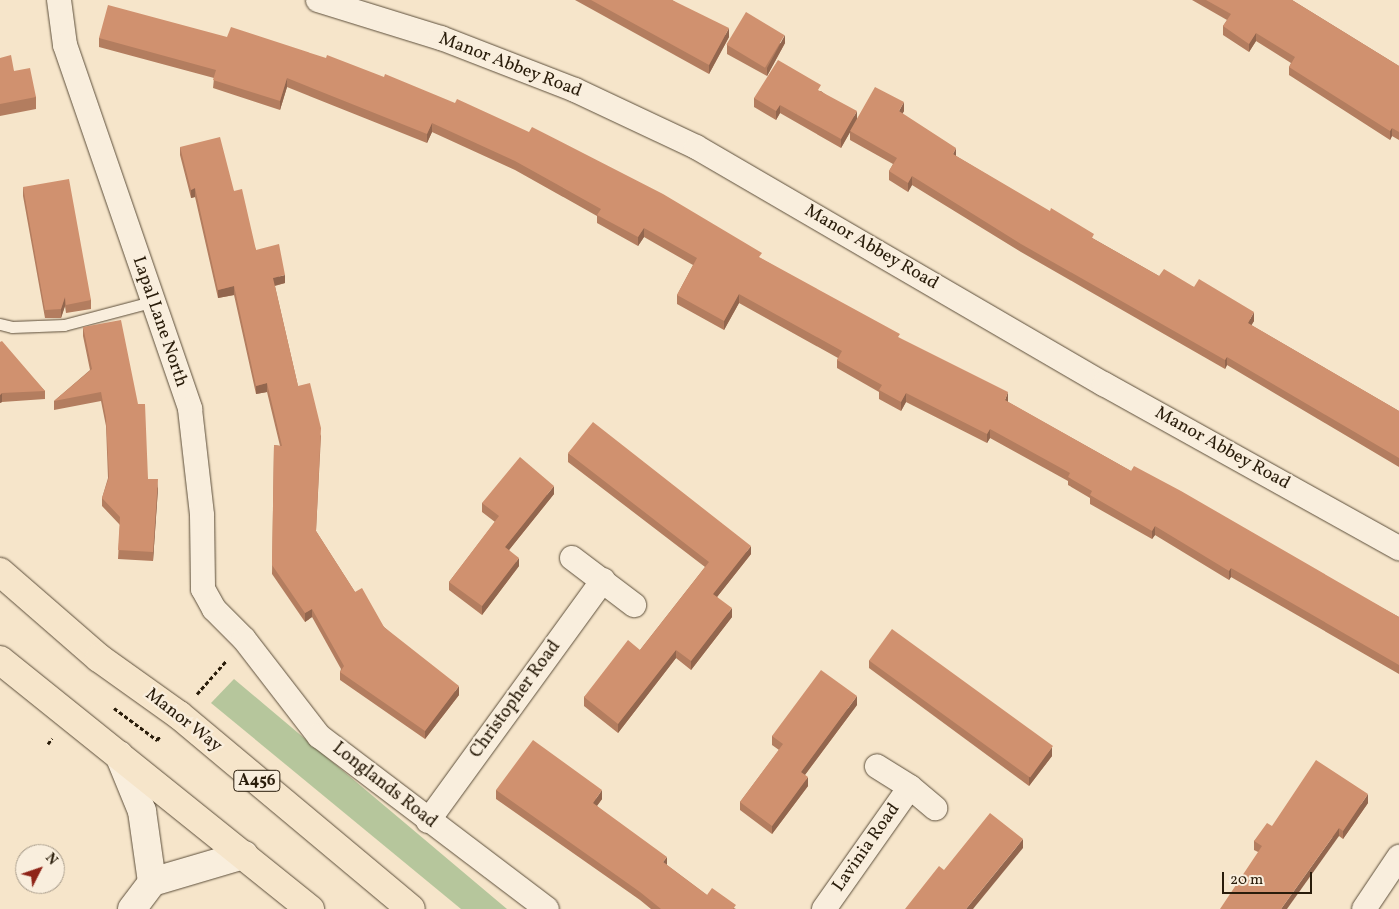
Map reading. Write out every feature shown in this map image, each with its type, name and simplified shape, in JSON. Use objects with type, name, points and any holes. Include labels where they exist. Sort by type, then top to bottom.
[{"type":"highway","name":"Manor Way","points":[[0,572],[99,658],[178,716],[411,909]]},
{"type":"highway","points":[[0,660],[310,909]]},
{"type":"street","name":"Lapal Lane North","points":[[59,0],[65,44],[151,302],[190,409],[202,515],[203,589],[214,609],[244,639]]},
{"type":"street","name":"Manor Abbey Road","points":[[318,0],[450,41],[575,90],[696,147],[1104,384],[1399,548]]},
{"type":"street","points":[[572,558],[604,580],[634,605]]},
{"type":"street","name":"Christopher Road","points":[[428,821],[604,580]]},
{"type":"street","name":"Longlands Road","points":[[244,639],[319,736],[428,821],[547,909]]},
{"type":"street","points":[[118,755],[142,811],[152,882]]},
{"type":"street","name":"Lavinia Road","points":[[877,766],[910,786],[936,808]]},
{"type":"street","name":"Lavinia Road","points":[[824,909],[910,786]]},
{"type":"street","points":[[132,909],[152,882],[244,855]]},
{"type":"street","points":[[1364,909],[1399,857]]},
{"type":"lane","points":[[0,324],[12,327],[64,325],[151,302]]},
{"type":"green space","points":[[234,679],[507,909],[461,909],[211,703]]},
{"type":"building","points":[[591,0],[672,0],[729,28],[709,65]]},
{"type":"building","points":[[1206,0],[1292,0],[1399,66],[1399,132],[1392,128],[1390,131],[1289,67],[1295,57],[1256,33],[1249,44],[1223,26],[1231,14]]},
{"type":"building","points":[[108,5],[227,37],[231,27],[326,58],[327,55],[384,77],[385,74],[455,103],[457,99],[529,132],[532,127],[663,194],[762,253],[759,257],[900,334],[898,337],[1008,392],[1005,400],[1131,471],[1134,466],[1181,491],[1399,617],[1399,665],[1231,568],[1229,571],[1155,526],[1152,531],[1090,495],[1092,491],[1068,477],[1070,473],[990,429],[987,434],[906,393],[901,402],[879,390],[882,385],[837,360],[842,351],[739,294],[724,321],[677,295],[697,258],[644,228],[638,237],[597,215],[601,209],[515,161],[432,123],[427,134],[287,78],[280,101],[213,80],[216,70],[99,38]]},
{"type":"building","points":[[746,12],[785,35],[765,68],[726,45]]},
{"type":"building","points":[[11,55],[14,71],[30,68],[36,97],[0,104],[0,58]]},
{"type":"building","points":[[778,60],[821,85],[818,90],[857,111],[841,139],[780,105],[776,111],[754,98]]},
{"type":"building","points":[[875,87],[904,102],[899,111],[956,148],[953,154],[1050,211],[1051,208],[1094,234],[1092,238],[1159,276],[1164,269],[1194,287],[1199,279],[1254,312],[1248,323],[1399,411],[1399,458],[1227,357],[1225,360],[1021,244],[912,176],[908,183],[889,171],[897,158],[850,131]]},
{"type":"building","points":[[220,137],[234,191],[242,189],[256,250],[279,244],[285,275],[273,278],[298,386],[310,383],[321,428],[316,531],[355,592],[362,588],[384,627],[459,686],[425,731],[340,672],[344,666],[312,609],[305,613],[272,565],[274,445],[282,446],[267,383],[256,386],[234,286],[218,290],[195,188],[191,190],[180,147]]},
{"type":"building","points":[[69,179],[91,300],[66,305],[65,297],[61,309],[45,310],[23,187]]},
{"type":"building","points":[[121,320],[138,404],[145,404],[148,479],[158,479],[153,552],[118,550],[120,517],[102,498],[109,477],[106,418],[101,392],[54,401],[92,369],[83,327]]},
{"type":"building","points":[[2,341],[45,391],[2,393],[0,395],[0,342]]},
{"type":"building","points":[[593,422],[751,546],[713,594],[732,608],[691,661],[676,650],[618,724],[584,697],[628,640],[640,650],[709,562],[568,453]]},
{"type":"building","points":[[520,457],[554,486],[505,547],[519,558],[482,606],[449,582],[499,516],[482,503]]},
{"type":"building","points":[[892,629],[1053,746],[1030,778],[869,661]]},
{"type":"building","points":[[821,670],[857,696],[801,772],[808,777],[772,826],[740,802],[783,744],[772,736]]},
{"type":"building","points":[[533,740],[602,790],[593,803],[667,857],[663,862],[707,895],[712,888],[736,905],[733,909],[661,909],[640,892],[496,790]]},
{"type":"building","points":[[1316,760],[1368,794],[1343,831],[1339,828],[1281,909],[1220,909],[1262,846],[1254,841],[1267,823],[1272,826]]},
{"type":"building","points":[[990,813],[1023,839],[966,909],[905,909],[939,866],[944,870]]}]
